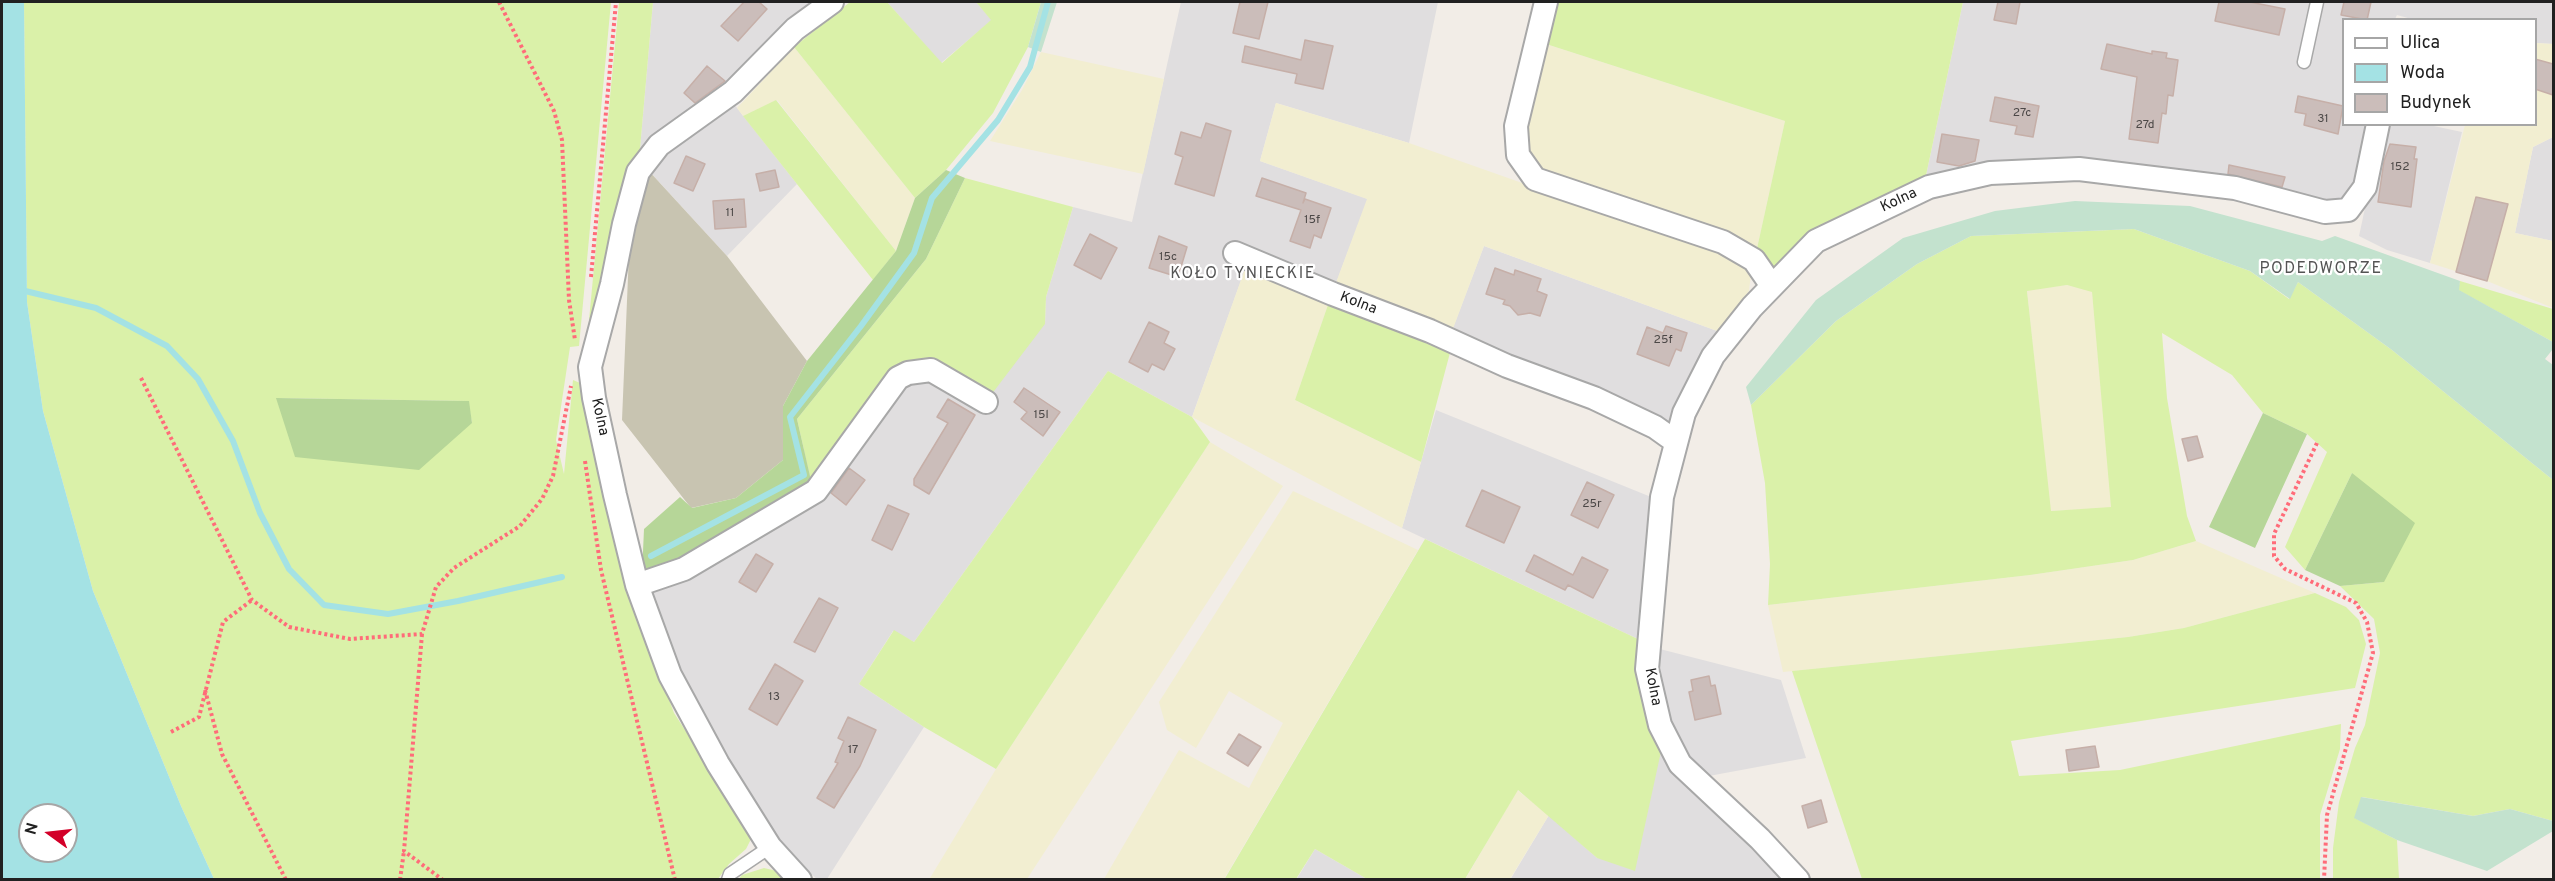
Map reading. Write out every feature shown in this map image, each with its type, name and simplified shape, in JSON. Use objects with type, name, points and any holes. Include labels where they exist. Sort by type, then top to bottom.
[{"type":"street","name":"Kolna","points":[[800,879],[770,847],[718,764],[670,675],[637,585],[594,398],[590,367],[638,172],[659,145],[733,92],[795,29],[831,2]]},
{"type":"street","points":[[1546,2],[1516,126],[1518,155],[1535,179],[1723,242],[1754,260],[1772,286]]},
{"type":"street","name":"Kolna","points":[[1798,879],[1760,839],[1680,764],[1660,725],[1647,669],[1662,497],[1684,413],[1713,356],[1752,307],[1816,241],[1929,187],[1990,173],[2079,169],[2235,188],[2325,212],[2348,210],[2365,187],[2378,126]]},
{"type":"street","name":"Kolna","points":[[1236,253],[1333,294],[1430,331],[1507,366],[1594,398],[1655,427],[1676,442]]},
{"type":"street","points":[[637,585],[684,569],[816,491],[898,378],[908,373],[931,370],[986,402]]},
{"type":"lane","points":[[2304,62],[2317,2]]},
{"type":"lane","points":[[728,879],[730,874],[770,847]]},
{"type":"path","points":[[499,2],[554,111],[561,140],[569,300],[577,351]]},
{"type":"path","points":[[590,284],[616,2]]},
{"type":"path","points":[[400,879],[422,634],[436,586],[454,568],[520,526],[542,499],[553,476],[572,375]]},
{"type":"path","points":[[141,378],[252,600],[289,627],[350,639],[422,634]]},
{"type":"path","points":[[2317,443],[2274,534],[2274,556],[2285,569],[2356,603],[2367,622],[2373,653],[2327,815],[2324,879]]},
{"type":"path","points":[[584,460],[601,570],[675,879]]},
{"type":"path","points":[[171,732],[199,717],[222,622],[252,600]]},
{"type":"path","points":[[206,690],[222,754],[286,879]]},
{"type":"path","points":[[404,851],[443,879]]},
{"type":"shaded area","points":[[653,2],[828,2],[726,94],[797,184],[727,256],[639,160]]},
{"type":"shaded area","points":[[887,2],[976,2],[992,20],[941,63]]},
{"type":"shaded area","points":[[1181,2],[1438,2],[1409,143],[1276,103],[1260,161],[1368,199],[1330,299],[1247,264],[1192,417],[1108,371],[914,642],[893,631],[859,684],[924,727],[827,879],[817,879],[773,842],[686,703],[644,585],[906,363],[1045,324],[1046,297],[1073,207],[1132,222]]},
{"type":"shaded area","points":[[1963,2],[2553,2],[2553,44],[2537,43],[2537,18],[2408,18],[2397,15],[2396,18],[2342,18],[2342,126],[2374,126],[2348,203],[2322,208],[2204,180],[1925,180]]},
{"type":"shaded area","points":[[1543,43],[1785,121],[1756,253],[1534,169],[1521,126]]},
{"type":"shaded area","points":[[2537,43],[2553,44],[2553,137],[2533,147],[2515,233],[2553,241],[2553,308],[2487,281],[2430,263],[2465,126],[2537,126]]},
{"type":"shaded area","points":[[794,47],[915,198],[896,251],[777,100],[743,116],[737,108]]},
{"type":"shaded area","points":[[1041,52],[1164,79],[1143,174],[990,141],[1022,90]]},
{"type":"shaded area","points":[[1276,103],[1409,143],[1743,261],[1751,274],[1749,291],[1720,332],[1484,246],[1451,334],[1334,288],[1367,199],[1260,161]]},
{"type":"shaded area","points":[[2383,126],[2434,126],[2462,132],[2430,263],[2387,250],[2359,236]]},
{"type":"shaded area","points":[[2553,137],[2553,241],[2515,233],[2533,147]]},
{"type":"shaded area","points":[[648,170],[727,256],[807,361],[783,406],[783,460],[736,498],[691,508],[622,420],[630,229]]},
{"type":"shaded area","points":[[1484,246],[1720,332],[1675,424],[1449,338]]},
{"type":"shaded area","points":[[1247,263],[1330,299],[1295,400],[1421,462],[1402,528],[1192,417]]},
{"type":"shaded area","points":[[2067,285],[2092,291],[2112,508],[2050,511],[2027,290]]},
{"type":"shaded area","points":[[1436,410],[1661,501],[1640,640],[1402,528]]},
{"type":"shaded area","points":[[1210,442],[1283,486],[1027,879],[931,879],[996,769]]},
{"type":"shaded area","points":[[1293,491],[1418,550],[1224,879],[1104,879],[1179,750],[1249,788],[1283,723],[1229,691],[1196,748],[1167,730],[1159,702]]},
{"type":"shaded area","points":[[2196,541],[2315,593],[2184,628],[2128,637],[1783,672],[1768,605],[2030,575],[2133,560]]},
{"type":"shaded area","points":[[1652,647],[1781,680],[1806,758],[1698,778],[1664,725]]},
{"type":"shaded area","points":[[1662,747],[1792,880],[1510,880],[1549,815],[1597,858]]},
{"type":"shaded area","points":[[1517,790],[1549,815],[1510,879],[1465,880]]},
{"type":"shaded area","points":[[1315,849],[1367,879],[1296,880]]},
{"type":"green space","points":[[24,2],[611,2],[579,346],[570,347],[556,440],[564,474],[573,380],[587,386],[633,601],[674,713],[753,835],[746,849],[729,864],[718,879],[214,879],[181,806],[93,591],[43,411],[27,302]],"holes":[[[276,398],[468,401],[472,423]]]},
{"type":"green space","points":[[619,2],[653,2],[639,160],[586,352]]},
{"type":"green space","points":[[850,2],[887,2],[942,63],[991,20],[976,2],[1041,2],[1028,47],[993,113],[946,170],[915,198],[794,47]]},
{"type":"green space","points":[[1041,2],[1057,2],[1041,52],[1028,47]]},
{"type":"green space","points":[[1552,2],[1963,2],[1925,180],[1772,270],[1756,253],[1785,121],[1543,43]]},
{"type":"green space","points":[[776,100],[896,251],[873,280],[743,116]]},
{"type":"green space","points":[[946,170],[965,178],[926,259],[797,419],[812,485],[690,561],[642,574],[644,529],[680,497],[692,508],[736,498],[783,460],[783,406],[807,361],[896,251],[915,198]]},
{"type":"green space","points":[[965,178],[1073,207],[1046,297],[1045,324],[991,395],[926,361],[812,485],[797,419],[926,259]]},
{"type":"green space","points":[[2075,201],[2190,206],[2322,241],[2335,236],[2460,281],[2459,290],[2553,342],[2553,349],[2545,359],[2553,365],[2553,480],[2392,350],[2298,282],[2290,299],[2250,271],[2134,229],[1971,236],[1917,264],[1836,321],[1751,405],[1746,387],[1816,300],[1903,238],[1995,211]]},
{"type":"green space","points":[[2134,229],[2250,271],[2289,299],[2298,282],[2392,350],[2553,480],[2553,821],[2510,809],[2473,816],[2362,797],[2355,818],[2397,840],[2399,879],[2333,879],[2333,848],[2339,802],[2355,748],[2365,725],[2380,653],[2374,619],[2340,586],[2384,582],[2352,473],[2305,570],[2285,547],[2327,452],[2307,434],[2263,413],[2232,375],[2162,333],[2167,398],[2187,516],[2196,541],[2133,560],[2030,575],[1768,605],[1770,564],[1765,483],[1751,405],[1836,321],[1917,264],[1971,236]],"holes":[[[2067,285],[2092,292],[2111,507],[2051,511],[2027,291]]]},
{"type":"green space","points":[[2460,281],[2553,309],[2553,342],[2458,290]]},
{"type":"green space","points":[[1330,299],[1451,349],[1421,462],[1295,400]]},
{"type":"green space","points":[[1108,371],[1192,417],[1210,442],[996,769],[924,727],[859,684],[894,630],[914,642]]},
{"type":"green space","points":[[276,398],[469,401],[472,423],[419,470],[295,457]]},
{"type":"green space","points":[[2263,413],[2307,434],[2255,548],[2209,527]]},
{"type":"green space","points":[[2352,473],[2415,523],[2384,582],[2340,586],[2305,570]]},
{"type":"green space","points":[[1425,539],[1640,640],[1642,703],[1662,747],[1635,871],[1597,858],[1518,790],[1465,879],[1367,879],[1315,849],[1296,879],[1224,880]]},
{"type":"green space","points":[[2315,593],[2346,607],[2359,620],[2366,644],[2355,688],[2011,741],[2019,776],[2120,770],[2341,724],[2340,749],[2320,815],[2320,879],[1862,879],[1792,671],[2128,637],[2184,628]]},
{"type":"green space","points":[[2361,797],[2473,816],[2510,809],[2553,821],[2553,831],[2487,871],[2397,840],[2354,818]]},
{"type":"green space","points":[[764,868],[781,872],[785,880],[738,880],[742,875]]},
{"type":"water","points":[[2,2],[24,2],[27,302],[43,411],[93,591],[181,806],[214,879],[2,879]]},
{"type":"building","points":[[744,2],[759,2],[767,9],[738,41],[721,26]]},
{"type":"building","points":[[1240,2],[1268,2],[1259,39],[1233,33]]},
{"type":"building","points":[[1998,2],[2020,2],[2016,24],[1994,20]]},
{"type":"building","points":[[2219,2],[2250,2],[2285,9],[2279,35],[2215,21]]},
{"type":"building","points":[[2344,2],[2371,2],[2367,18],[2341,15]]},
{"type":"building","points":[[1305,40],[1333,46],[1323,89],[1295,83],[1297,74],[1242,62],[1245,46],[1301,60]]},
{"type":"building","points":[[2107,44],[2152,54],[2152,51],[2167,53],[2166,58],[2178,60],[2173,96],[2168,95],[2166,114],[2162,113],[2158,143],[2129,139],[2137,77],[2101,69]]},
{"type":"building","points":[[2537,60],[2553,64],[2553,95],[2537,90]]},
{"type":"building","points":[[707,66],[725,81],[695,103],[684,93]]},
{"type":"building","points":[[2298,96],[2342,106],[2338,134],[2304,125],[2306,114],[2295,112]]},
{"type":"building","points":[[1995,97],[2039,106],[2033,137],[2015,134],[2017,126],[1990,121]]},
{"type":"building","points":[[1206,123],[1231,131],[1214,196],[1175,184],[1183,157],[1175,154],[1181,132],[1201,138]]},
{"type":"building","points":[[1942,134],[1979,140],[1975,161],[1959,166],[1937,162]]},
{"type":"building","points":[[2390,144],[2416,147],[2414,159],[2417,159],[2411,207],[2378,202],[2384,161]]},
{"type":"building","points":[[686,156],[705,164],[693,191],[674,183]]},
{"type":"building","points":[[2229,165],[2285,177],[2282,187],[2228,174]]},
{"type":"building","points":[[775,170],[779,187],[760,191],[756,174]]},
{"type":"building","points":[[1262,178],[1306,193],[1303,203],[1305,199],[1331,208],[1321,238],[1314,235],[1310,248],[1290,241],[1301,210],[1256,196]]},
{"type":"building","points":[[2476,197],[2508,204],[2487,281],[2456,272]]},
{"type":"building","points":[[744,199],[746,227],[715,229],[713,201]]},
{"type":"building","points":[[1090,234],[1117,248],[1101,279],[1074,265]]},
{"type":"building","points":[[1159,236],[1187,247],[1178,277],[1149,268]]},
{"type":"building","points":[[1495,268],[1514,275],[1515,270],[1541,279],[1537,291],[1547,295],[1540,316],[1530,313],[1518,315],[1510,306],[1503,304],[1505,300],[1486,294]]},
{"type":"building","points":[[1149,322],[1169,332],[1164,343],[1175,349],[1164,370],[1152,364],[1148,372],[1129,362]]},
{"type":"building","points":[[1666,326],[1687,333],[1681,351],[1676,349],[1669,366],[1637,354],[1647,327],[1663,333]]},
{"type":"building","points":[[1024,388],[1060,412],[1043,436],[1021,419],[1027,412],[1014,402]]},
{"type":"building","points":[[948,399],[975,415],[929,494],[914,485],[914,479],[948,423],[937,417]]},
{"type":"building","points":[[2197,436],[2203,457],[2188,461],[2182,439]]},
{"type":"building","points":[[849,468],[865,480],[846,505],[831,493]]},
{"type":"building","points":[[1587,482],[1614,495],[1598,528],[1571,515]]},
{"type":"building","points":[[1482,490],[1520,507],[1504,543],[1466,526]]},
{"type":"building","points":[[888,505],[909,514],[892,550],[872,540]]},
{"type":"building","points":[[756,554],[773,564],[756,592],[739,582]]},
{"type":"building","points":[[1534,555],[1573,575],[1582,557],[1608,570],[1593,598],[1568,585],[1565,590],[1526,571]]},
{"type":"building","points":[[819,598],[838,608],[815,652],[794,642]]},
{"type":"building","points":[[775,664],[803,681],[777,725],[749,709]]},
{"type":"building","points":[[1709,676],[1711,686],[1715,685],[1721,714],[1695,720],[1689,692],[1693,691],[1691,680]]},
{"type":"building","points":[[848,717],[876,730],[860,766],[834,808],[817,798],[838,763],[835,762],[844,741],[838,738]]},
{"type":"building","points":[[1239,734],[1261,747],[1248,766],[1227,753]]},
{"type":"building","points":[[2095,746],[2099,767],[2069,771],[2066,750]]},
{"type":"building","points":[[1821,800],[1827,822],[1808,828],[1802,806]]},
{"type":"waterway","points":[[651,556],[804,475],[790,417],[914,253],[932,198],[998,120],[1030,67],[1048,2]]},
{"type":"waterway","points":[[21,290],[96,308],[167,346],[198,379],[233,441],[260,513],[289,569],[324,605],[388,614],[458,601],[562,577]]},
{"type":"district","name":"PODEDWORZE","points":[[2321,270]]},
{"type":"district","name":"KOŁO TYNIECKIE","points":[[1243,275]]}]
